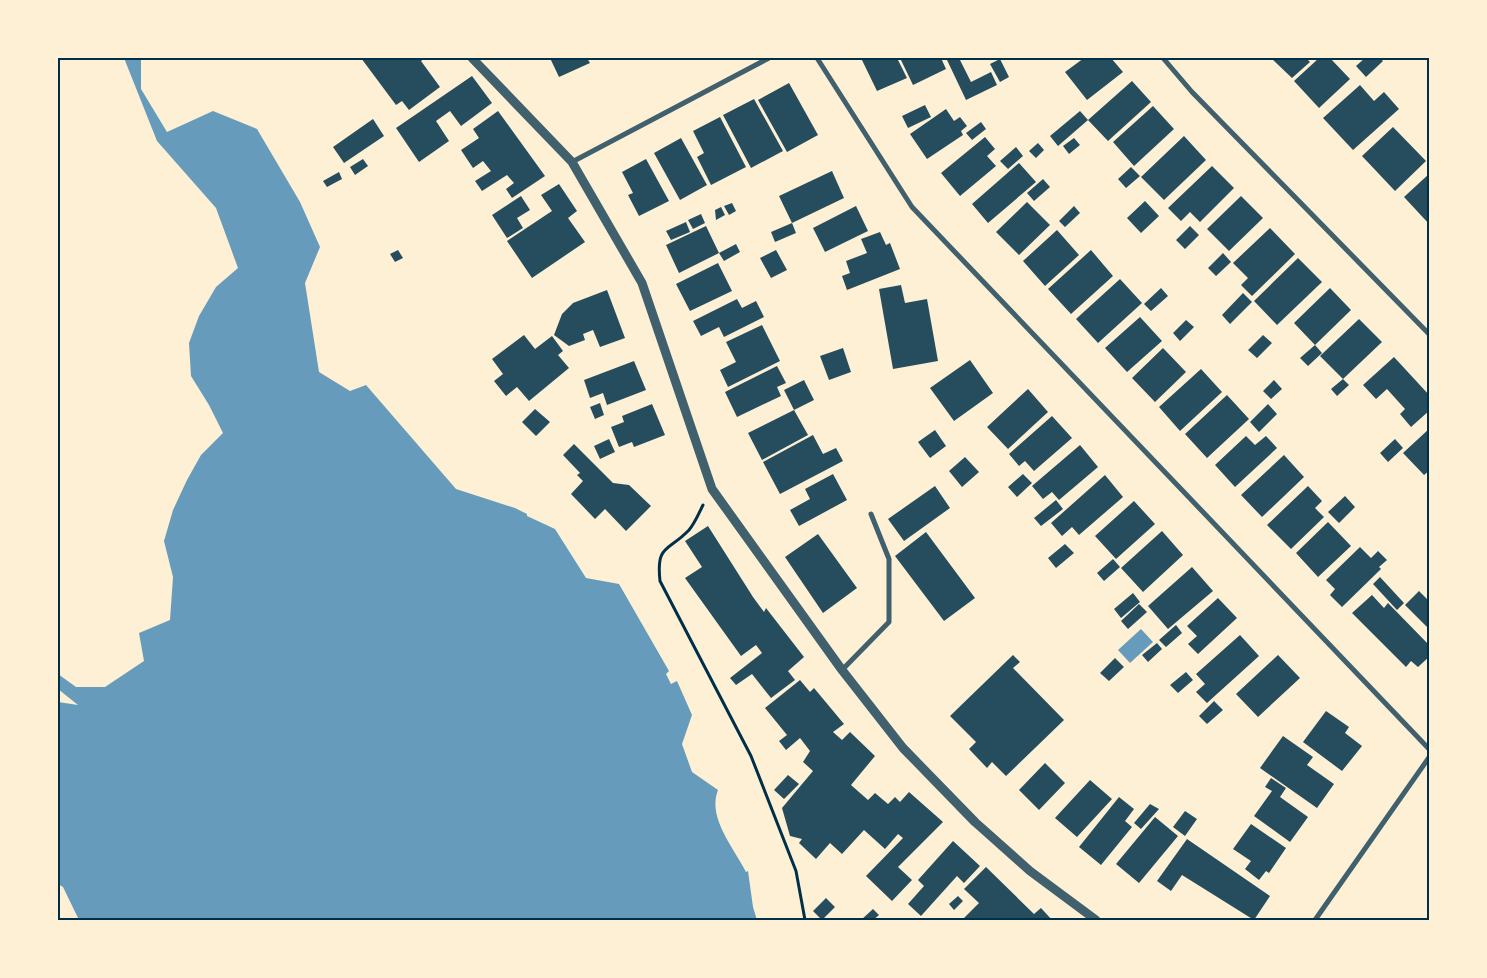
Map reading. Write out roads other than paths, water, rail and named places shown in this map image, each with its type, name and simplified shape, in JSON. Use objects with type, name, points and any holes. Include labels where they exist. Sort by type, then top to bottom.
[{"type":"street","points":[[472,58],[572,162],[642,283],[712,489],[842,670],[903,748],[966,813],[1030,871],[1096,920]]},
{"type":"street","points":[[572,162],[769,58]]},
{"type":"street","points":[[817,58],[912,207],[1430,750]]},
{"type":"street","points":[[1162,58],[1192,92],[1430,335]]},
{"type":"street","points":[[842,670],[889,622],[889,559],[871,514]]},
{"type":"street","points":[[1315,920],[1430,756]]},
{"type":"water","points":[[124,58],[141,58],[141,89],[167,132],[213,111],[257,129],[300,202],[320,247],[305,283],[319,372],[350,391],[366,385],[456,489],[515,508],[527,514],[527,516],[555,529],[586,578],[619,584],[669,671],[666,674],[671,684],[677,681],[692,715],[682,744],[692,772],[718,790],[716,811],[719,822],[746,872],[748,871],[753,907],[757,920],[79,920],[63,887],[58,884],[58,702],[78,705],[58,689],[58,674],[76,687],[105,687],[144,661],[139,633],[170,620],[173,577],[164,541],[173,510],[187,480],[201,455],[223,433],[191,376],[189,343],[199,316],[216,287],[238,268],[216,208],[157,141]]},
{"type":"water","points":[[1141,629],[1153,642],[1130,663],[1118,650]]}]
